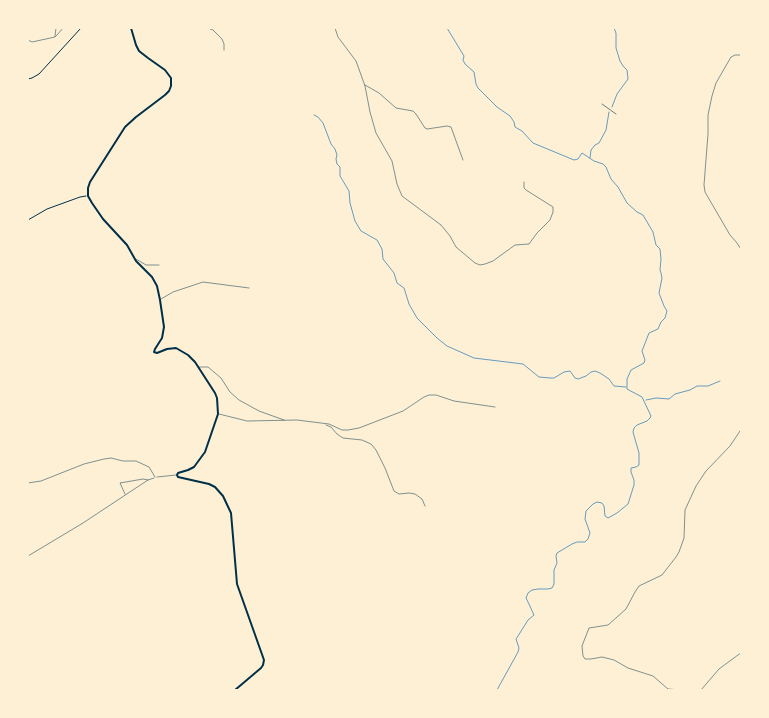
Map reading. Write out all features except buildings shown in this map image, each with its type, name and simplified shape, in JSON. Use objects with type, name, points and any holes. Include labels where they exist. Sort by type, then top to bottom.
[{"type":"main road","points":[[131,28],[139,51],[165,70],[171,78],[169,91],[125,127],[89,184],[88,196],[103,219],[127,244],[135,258],[154,280],[158,290],[164,330],[154,352],[158,353],[166,349],[177,348],[191,358],[217,395],[218,414],[206,450],[194,467],[177,475],[178,477],[215,487],[223,496],[231,513],[236,580],[264,660],[261,668],[235,690]]},
{"type":"street","points":[[55,37],[56,28]]},
{"type":"street","points":[[28,40],[32,42],[55,37],[63,28]]},
{"type":"street","points":[[28,79],[39,74],[80,28]]},
{"type":"street","points":[[208,28],[213,30],[222,39],[224,50]]},
{"type":"street","points":[[335,28],[338,37],[356,61],[364,84],[376,133],[392,162],[401,195],[441,225],[456,247],[475,263],[485,264],[513,246],[529,244],[550,220],[553,207],[526,190],[524,182]]},
{"type":"street","points":[[742,55],[731,57],[716,84],[712,96],[708,115],[704,186],[705,192],[742,251]]},
{"type":"street","points":[[364,84],[379,93],[396,108],[413,111],[427,130],[451,127],[463,160]]},
{"type":"street","points":[[28,220],[55,206],[88,196]]},
{"type":"street","points":[[135,258],[146,265],[159,264]]},
{"type":"street","points":[[160,300],[174,292],[203,282],[250,288]]},
{"type":"street","points":[[198,367],[208,367],[221,378],[230,392],[239,400],[259,411],[285,420]]},
{"type":"street","points":[[218,414],[247,421],[297,420],[332,425],[344,430],[356,429],[402,411],[424,396],[431,395],[454,401],[495,407]]},
{"type":"street","points":[[324,424],[331,427],[343,438],[362,440],[370,444],[376,450],[394,491],[399,494],[415,494],[422,499],[425,506]]},
{"type":"street","points":[[681,690],[668,688],[654,676],[628,668],[615,660],[602,657],[591,660],[585,658],[582,646],[590,628],[608,625],[626,609],[639,586],[662,575],[676,557],[680,551],[684,535],[685,510],[696,487],[706,471],[729,447],[742,428]]},
{"type":"street","points":[[28,483],[42,481],[84,464],[111,458],[123,461],[136,461],[149,467],[155,477]]},
{"type":"street","points":[[28,556],[83,523],[148,480],[155,477],[177,475]]},
{"type":"street","points":[[125,495],[120,483],[143,479],[148,480]]},
{"type":"street","points":[[701,690],[719,669],[742,652]]},
{"type":"waterway","points":[[447,28],[464,56],[465,64],[474,72],[478,88],[497,107],[510,116],[515,127],[522,131],[533,143],[574,160],[578,159],[582,153],[606,167],[611,179],[627,203],[643,215],[653,232],[656,245],[660,249],[661,259],[660,270],[662,278],[659,293],[667,311],[658,329],[649,333],[642,351],[644,363],[631,370],[627,379],[627,389],[642,397],[651,416],[647,421],[634,428],[633,432],[639,453],[639,465],[631,468],[634,485],[628,504],[608,518],[605,516],[602,503],[597,502],[593,504],[586,511],[585,519],[590,533],[588,539],[585,542],[572,544],[557,553],[552,588],[532,590],[528,593],[526,598],[534,615],[528,620],[516,639],[519,648],[518,652],[497,690]]},
{"type":"waterway","points":[[612,107],[617,94],[628,79],[627,70],[620,61],[616,48],[614,28]]},
{"type":"waterway","points":[[590,158],[591,150],[599,143],[606,130],[609,112]]},
{"type":"waterway","points":[[314,115],[323,123],[331,144],[335,149],[337,164],[340,167],[340,176],[349,191],[355,221],[361,231],[377,240],[382,249],[383,259],[394,273],[397,283],[404,288],[409,304],[417,318],[437,338],[447,346],[474,358],[523,364],[539,377],[554,378],[570,371],[578,379],[595,371],[609,379],[614,386],[626,387]]},
{"type":"waterway","points":[[646,400],[656,398],[669,399],[675,394],[697,386],[708,386],[720,381]]},
{"type":"railway","points":[[602,104],[616,114]]}]
